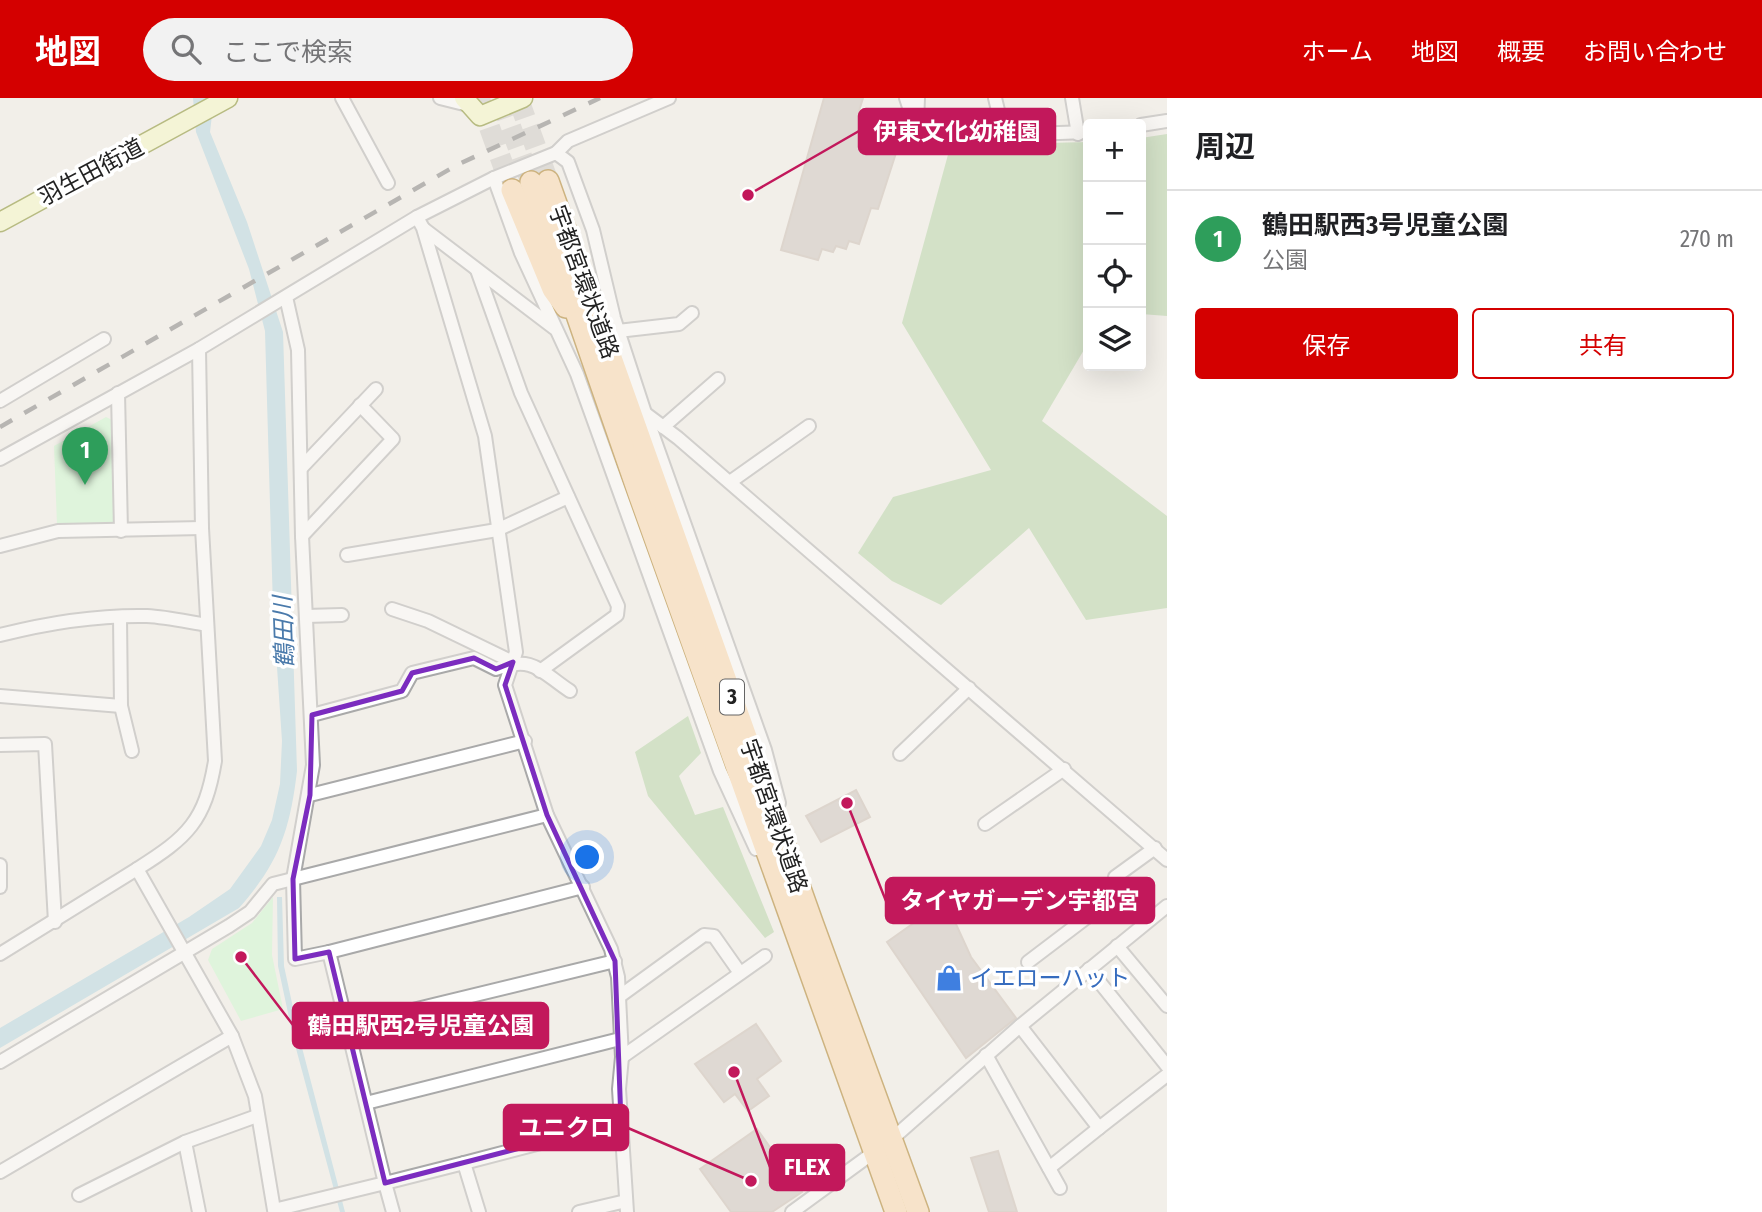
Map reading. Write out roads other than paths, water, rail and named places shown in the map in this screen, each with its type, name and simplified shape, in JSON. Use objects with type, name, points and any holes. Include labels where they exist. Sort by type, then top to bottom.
[{"type":"main road","name":"羽生田街道","points":[[0,222],[228,98]]},
{"type":"main road","points":[[466,101],[480,116],[523,98]]},
{"type":"main road","name":"3","points":[[533,176],[553,289],[590,325]]},
{"type":"main road","name":"宇都宮環状道路","points":[[533,176],[590,325],[804,929],[873,1152],[896,1212]]},
{"type":"main road","name":"宇都宮環状道路","points":[[804,929],[892,1139],[918,1212]]},
{"type":"street","points":[[342,98],[388,183]]},
{"type":"street","points":[[440,98],[466,101]]},
{"type":"street","points":[[668,98],[634,110],[568,141],[533,176],[521,253],[577,374],[720,771],[804,929]]},
{"type":"street","points":[[906,98],[917,131]]},
{"type":"street","points":[[917,131],[918,98]]},
{"type":"street","points":[[995,98],[1004,135]]},
{"type":"street","points":[[917,131],[1004,135],[1083,133],[1072,98]]},
{"type":"street","points":[[1146,124],[1167,121]]},
{"type":"street","points":[[0,459],[420,223],[568,162],[593,230],[618,331],[645,413],[765,750],[804,929]]},
{"type":"street","points":[[420,223],[556,330]]},
{"type":"street","points":[[420,223],[485,436],[516,652],[505,685],[547,815],[583,887],[615,961],[620,996],[621,1122],[627,1206],[579,1212]]},
{"type":"street","points":[[477,270],[520,393],[618,606],[617,615],[540,671]]},
{"type":"street","points":[[282,299],[298,350],[302,536],[312,715],[310,795],[293,879],[295,959],[583,887]]},
{"type":"street","points":[[618,331],[679,324],[692,313]]},
{"type":"street","points":[[0,401],[104,339]]},
{"type":"street","points":[[0,954],[55,922],[184,837],[201,813],[211,787],[215,761],[202,528],[199,349]]},
{"type":"street","points":[[663,426],[718,379]]},
{"type":"street","points":[[302,467],[376,389]]},
{"type":"street","points":[[118,393],[121,531]]},
{"type":"street","points":[[302,536],[393,439],[360,405]]},
{"type":"street","points":[[645,413],[730,482],[1167,860]]},
{"type":"street","points":[[730,482],[809,426]]},
{"type":"street","points":[[347,555],[498,530],[568,497]]},
{"type":"street","points":[[0,546],[58,531],[202,528]]},
{"type":"street","points":[[392,609],[428,621],[513,662]]},
{"type":"street","points":[[306,616],[342,615]]},
{"type":"street","points":[[0,635],[61,623],[120,617],[149,616],[207,625]]},
{"type":"street","points":[[120,617],[121,706],[132,751]]},
{"type":"street","points":[[312,715],[402,691],[412,673],[474,658],[496,668],[513,662],[527,662],[570,691]]},
{"type":"street","points":[[900,754],[969,688]]},
{"type":"street","points":[[0,696],[121,706]]},
{"type":"street","points":[[310,795],[525,741]]},
{"type":"street","points":[[0,745],[45,744],[55,922]]},
{"type":"street","points":[[985,824],[1064,769]]},
{"type":"street","points":[[0,1062],[185,948],[250,912],[273,884],[547,815]]},
{"type":"street","points":[[1028,962],[1111,899],[1115,877],[1155,848]]},
{"type":"street","points":[[0,865],[0,887]]},
{"type":"street","points":[[137,869],[185,948],[232,1036],[255,1096],[274,1211],[621,1122]]},
{"type":"street","points":[[792,1212],[892,1139],[1020,1026],[1167,905]]},
{"type":"street","points":[[620,996],[704,935],[714,936],[740,973]]},
{"type":"street","points":[[1117,946],[1167,1006]]},
{"type":"street","points":[[329,951],[393,1212]]},
{"type":"street","points":[[622,1056],[765,956]]},
{"type":"street","points":[[347,1026],[615,961]]},
{"type":"street","points":[[1088,970],[1167,1066]]},
{"type":"street","points":[[1020,1026],[1099,1128]]},
{"type":"street","points":[[0,1172],[232,1036]]},
{"type":"street","points":[[366,1103],[620,1039]]},
{"type":"street","points":[[986,1055],[1060,1188]]},
{"type":"street","points":[[1049,1168],[1167,1075]]},
{"type":"street","points":[[79,1195],[185,1142],[257,1116]]},
{"type":"street","points":[[185,1142],[198,1212]]},
{"type":"street","points":[[464,1163],[479,1212]]},
{"type":"water","name":"鶴田川","points":[[193,98],[214,98],[210,132],[247,222],[283,332],[297,771],[291,811],[273,860],[253,892],[239,908],[0,1048],[0,1028],[189,917],[230,889],[261,846],[272,820],[280,784],[282,741],[273,608],[265,331],[249,269],[196,132]]},
{"type":"water","points":[[277,897],[282,897],[284,966],[300,1040],[345,1212],[340,1212],[294,1041],[278,966]]},
{"type":"tunnel","points":[[479,98],[512,190]]},
{"type":"tunnel","points":[[500,98],[531,182]]},
{"type":"tunnel","points":[[518,98],[548,181]]},
{"type":"railway","points":[[0,427],[457,165],[600,98]]},
{"type":"place","name":"伊東文化幼稚園","points":[[748,195]]},
{"type":"place","name":"鶴田駅西3号児童公園","points":[[85,485]]},
{"type":"place","name":"タイヤガーデン宇都宮","points":[[847,803]]},
{"type":"place","name":"鶴田駅西2号児童公園","points":[[241,957]]},
{"type":"place","name":"イエローハット","points":[[949,978]]},
{"type":"place","name":"FLEX","points":[[734,1072]]},
{"type":"place","name":"ユニクロ","points":[[751,1181]]}]
